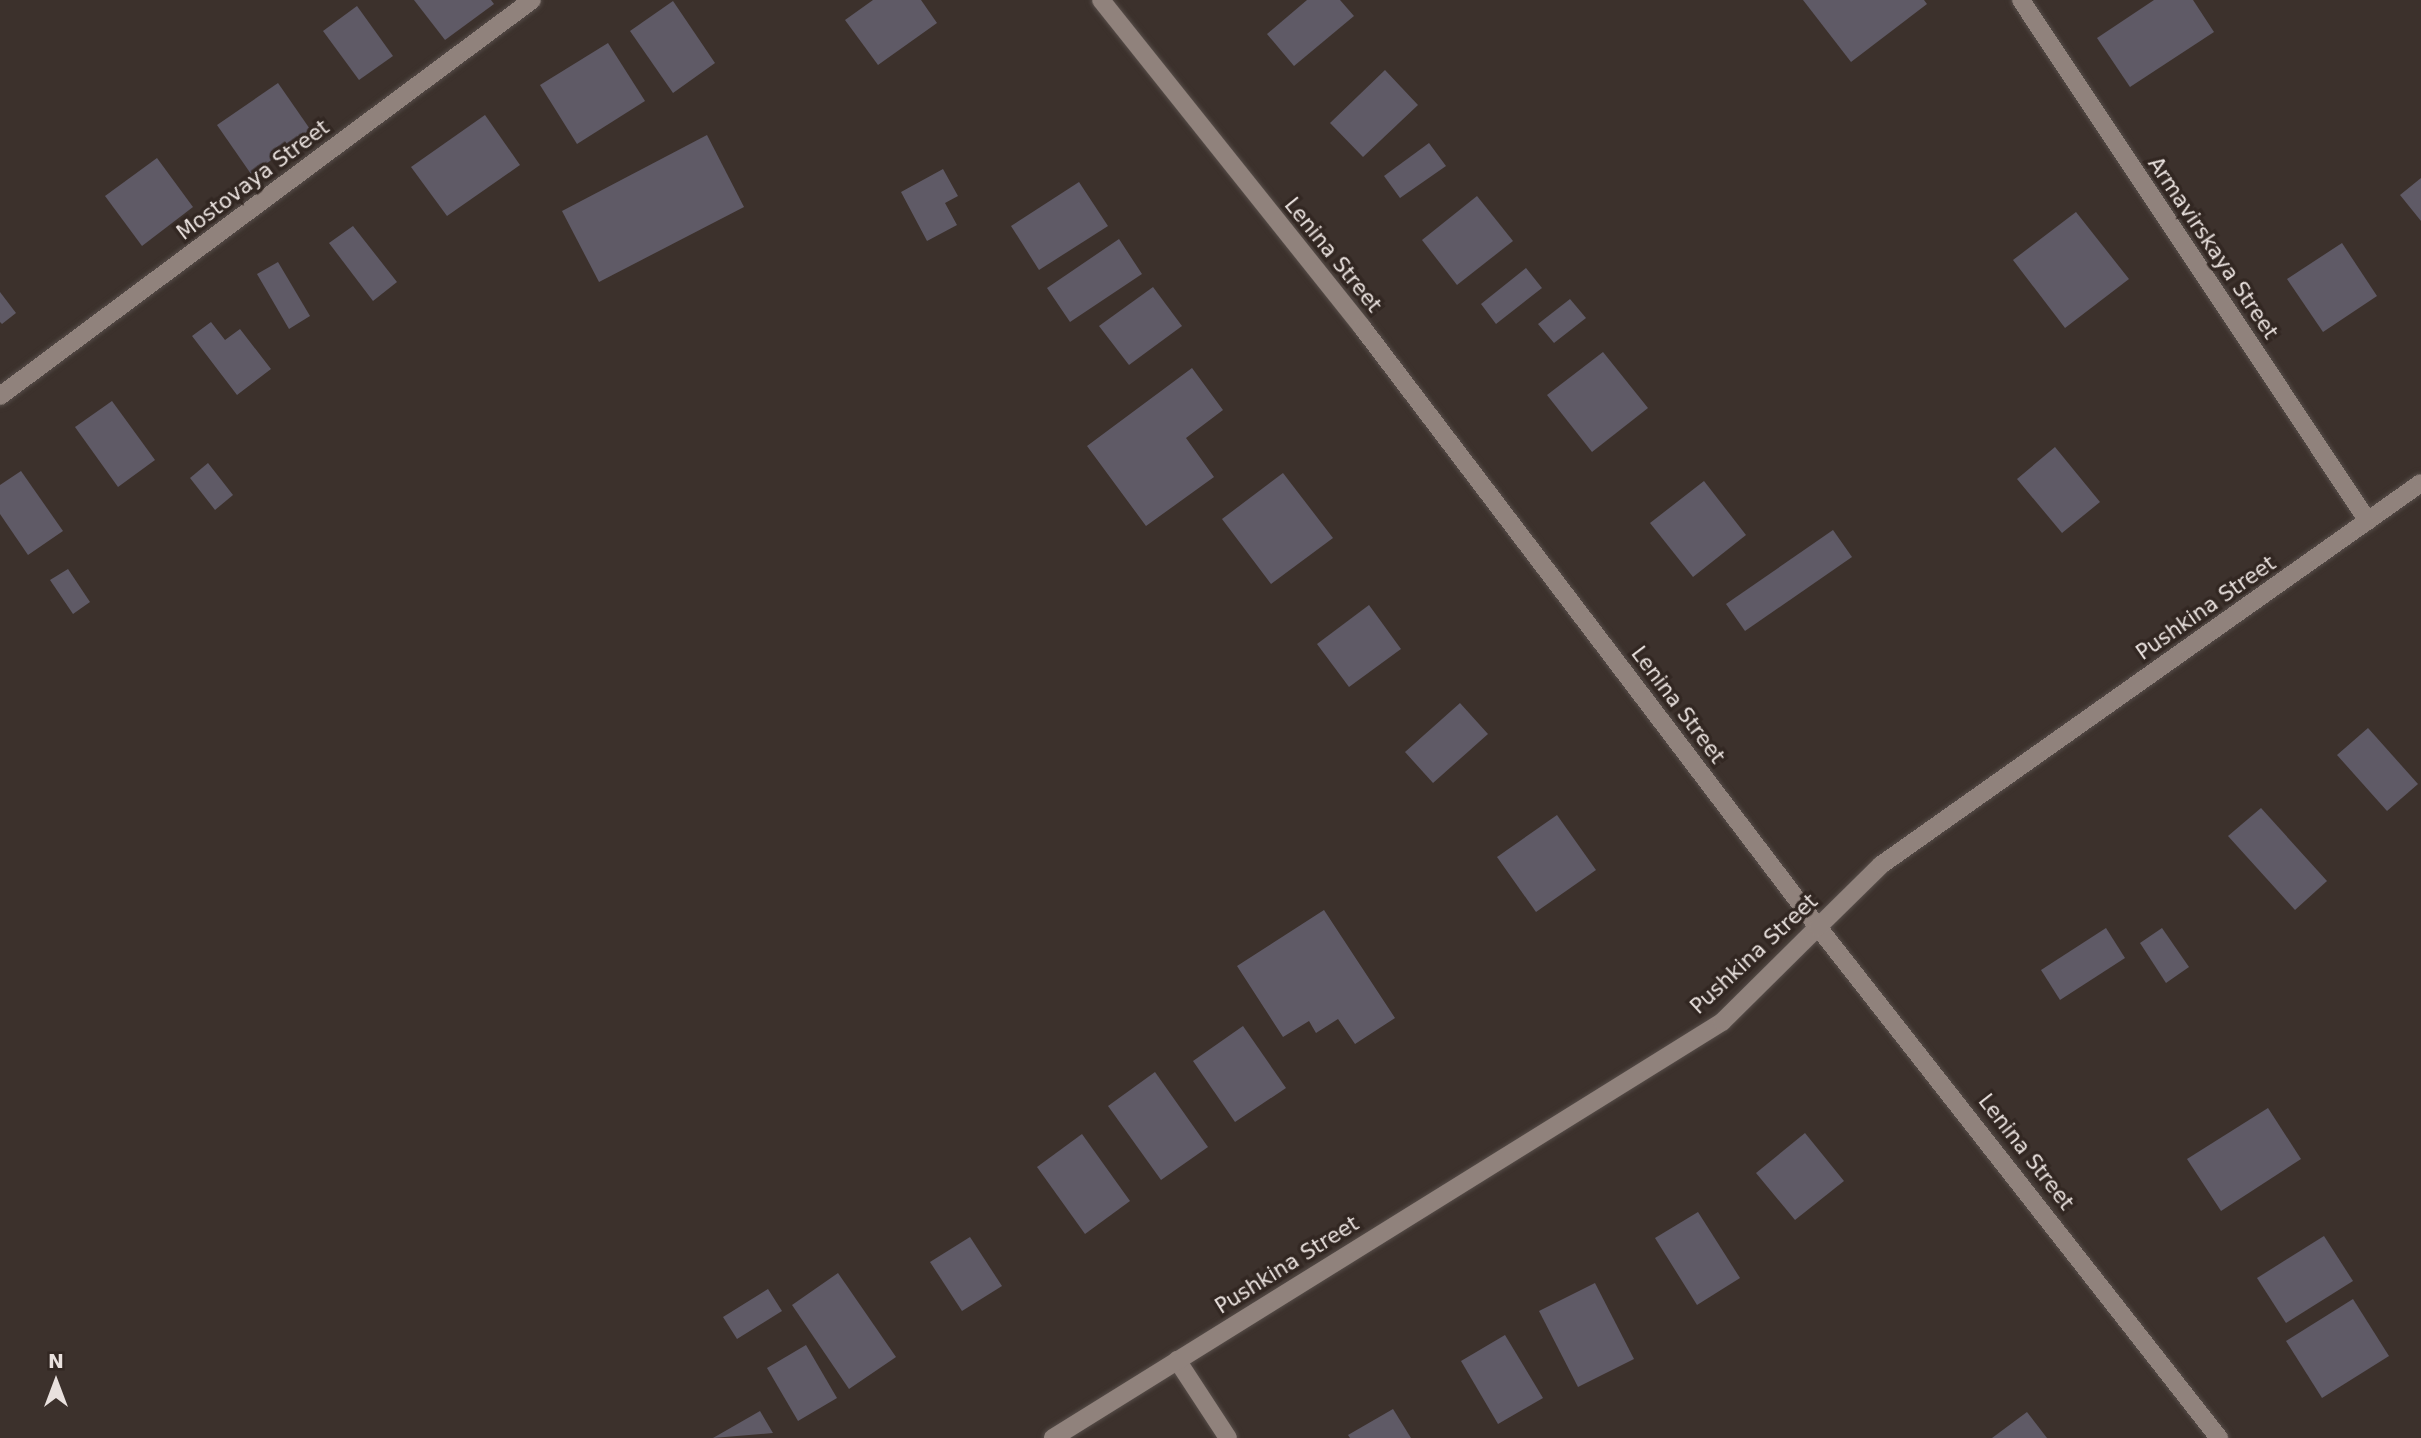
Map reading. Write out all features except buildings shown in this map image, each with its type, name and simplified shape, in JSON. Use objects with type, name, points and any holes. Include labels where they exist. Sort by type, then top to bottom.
[{"type":"street","name":"Mostovaya Street","points":[[0,396],[533,0]]},
{"type":"street","name":"Lenina Street","points":[[1101,0],[1362,327],[1818,927],[2219,1438]]},
{"type":"street","name":"Armavirskaya Street","points":[[2021,0],[2368,522]]},
{"type":"street","name":"Pushkina Street","points":[[1053,1438],[1722,1022],[1881,865],[2421,483]]},
{"type":"street","points":[[1177,1360],[1228,1438]]}]
